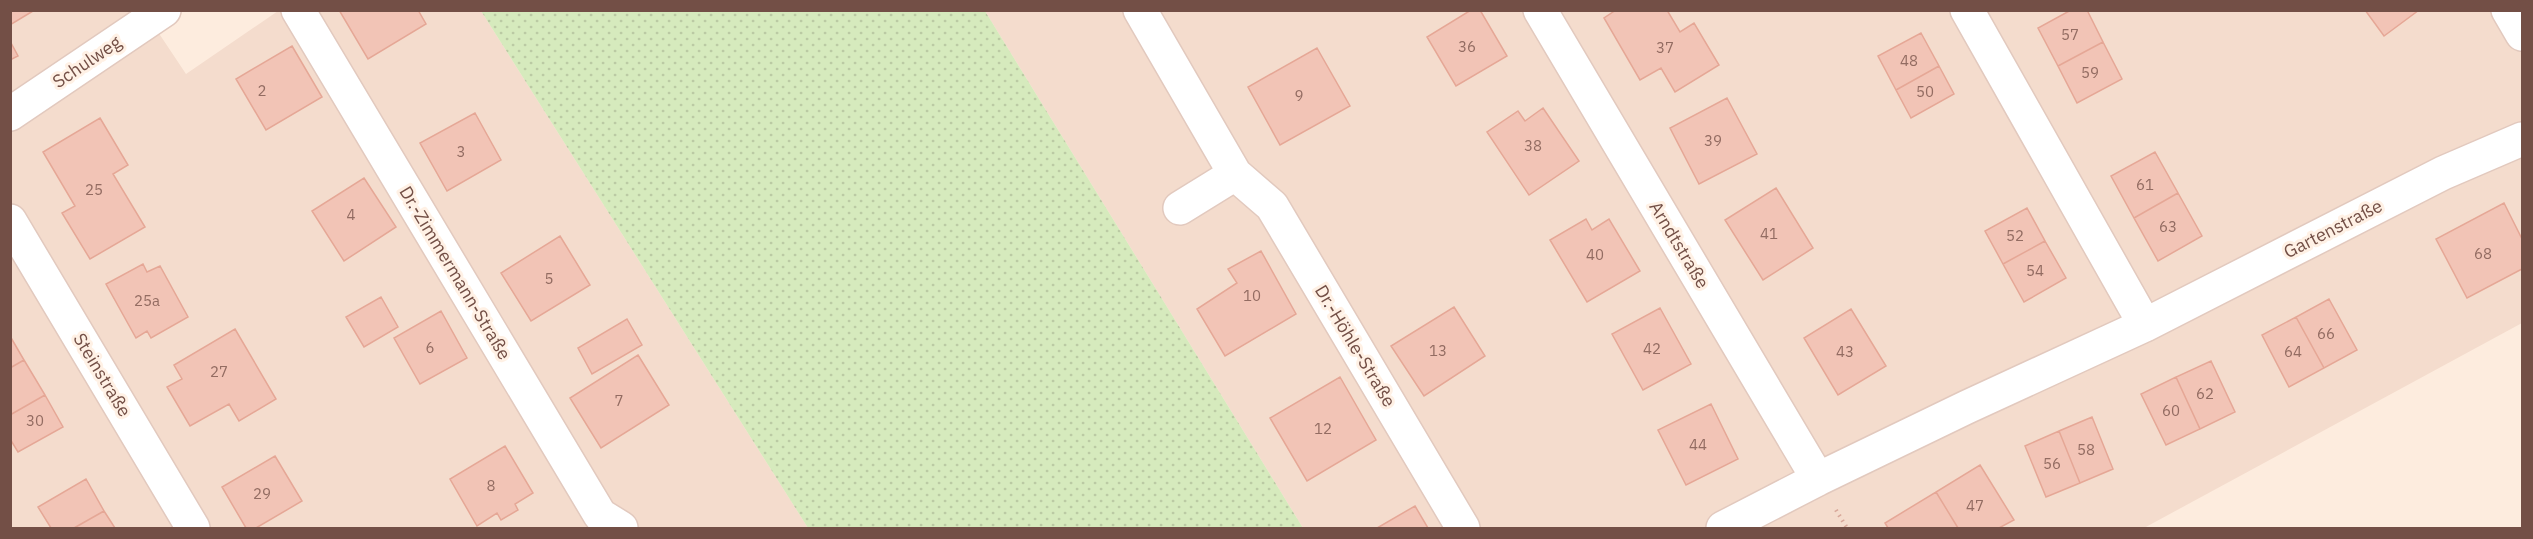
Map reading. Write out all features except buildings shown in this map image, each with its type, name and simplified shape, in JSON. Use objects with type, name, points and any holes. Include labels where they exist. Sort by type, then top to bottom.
[{"type":"street","name":"Schulweg","points":[[10,114],[164,10]]},
{"type":"street","name":"Dr.-Zimmermann-Straße","points":[[298,10],[600,515],[621,528]]},
{"type":"street","name":"Dr.-Höhle-Straße","points":[[1140,10],[1235,174],[1272,206],[1463,528]]},
{"type":"street","name":"Arndtstraße","points":[[1540,10],[1818,479]]},
{"type":"street","points":[[1967,10],[2145,325]]},
{"type":"street","points":[[2508,10],[2523,34]]},
{"type":"street","name":"Gartenstraße","points":[[1818,479],[1967,406],[2145,325],[2443,173],[2523,139]]},
{"type":"street","points":[[1180,208],[1235,174]]},
{"type":"street","name":"Steinstraße","points":[[10,221],[194,528]]},
{"type":"street","points":[[1723,528],[1818,479]]},
{"type":"shaded area","points":[[10,11],[144,11],[186,74],[278,11],[481,11],[808,528],[11,528]]},
{"type":"shaded area","points":[[985,11],[2522,11],[2522,323],[2144,528],[1303,528]]},
{"type":"green space","points":[[481,11],[985,11],[1303,528],[808,528]]}]
